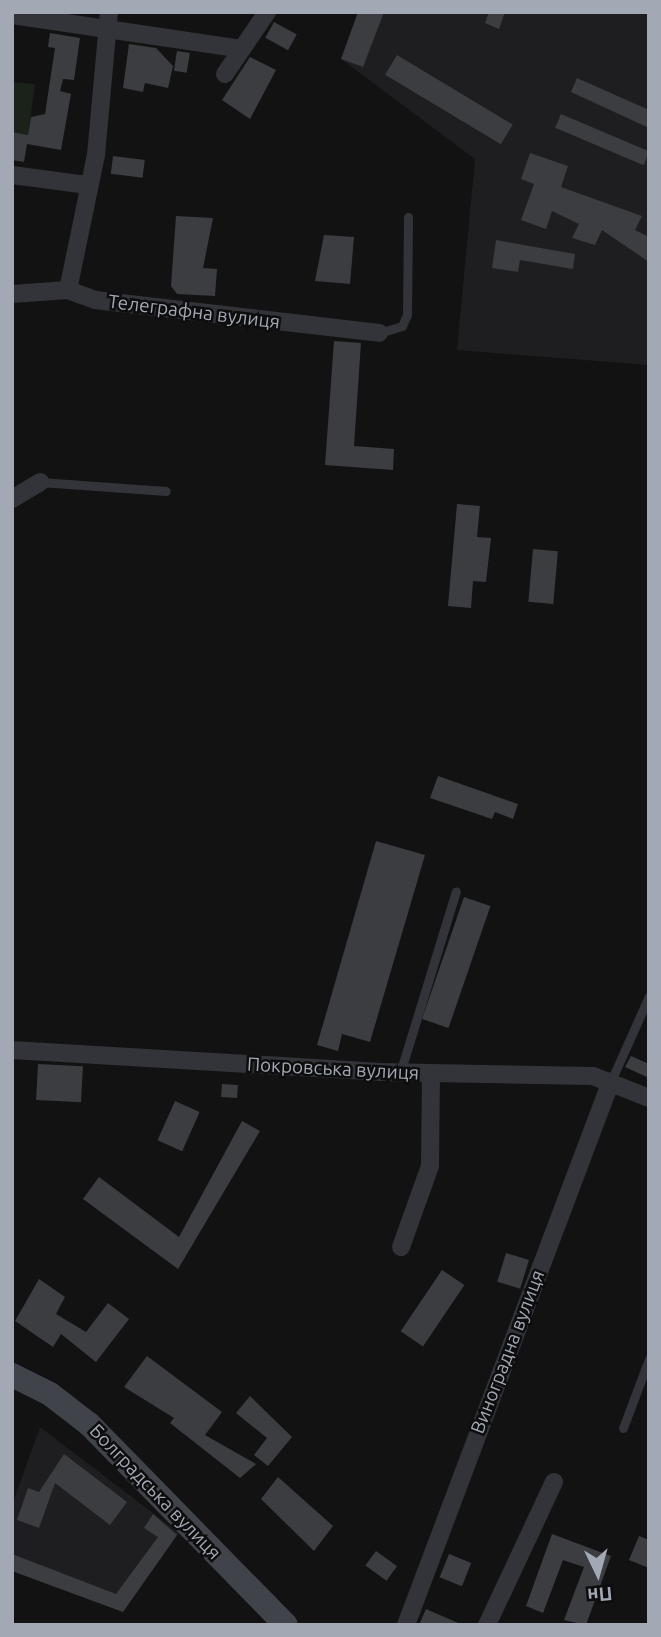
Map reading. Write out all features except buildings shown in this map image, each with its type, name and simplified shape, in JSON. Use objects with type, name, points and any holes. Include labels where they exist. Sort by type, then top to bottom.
[{"type":"main road","name":"Болградська вулиця","points":[[12,1375],[50,1394],[89,1424],[286,1625]]},
{"type":"street","points":[[225,74],[267,12]]},
{"type":"street","points":[[12,15],[108,20],[242,49]]},
{"type":"street","points":[[68,290],[88,185],[108,20]]},
{"type":"street","points":[[12,175],[88,185]]},
{"type":"street","name":"Телеграфна вулиця","points":[[12,293],[68,290],[95,300],[379,333]]},
{"type":"street","points":[[12,499],[40,482]]},
{"type":"street","name":"Покровська вулиця","points":[[12,1050],[400,1073],[572,1074],[611,1081],[649,1098]]},
{"type":"street","points":[[401,1247],[428,1176],[431,1073]]},
{"type":"street","name":"Виноградна вулиця","points":[[406,1625],[611,1081]]},
{"type":"street","points":[[487,1625],[554,1482]]},
{"type":"lane","points":[[379,333],[402,326],[407,315],[408,217]]},
{"type":"lane","points":[[40,482],[166,491]]},
{"type":"lane","points":[[400,1073],[456,891]]},
{"type":"lane","points":[[611,1081],[649,996]]},
{"type":"lane","points":[[623,1428],[649,1359]]},
{"type":"shaded area","points":[[358,12],[649,12],[649,365],[457,350],[475,159],[341,59]]},
{"type":"shaded area","points":[[12,82],[35,84],[28,135],[12,132]]},
{"type":"shaded area","points":[[40,1427],[179,1533],[123,1612],[12,1571],[12,1505]]}]
